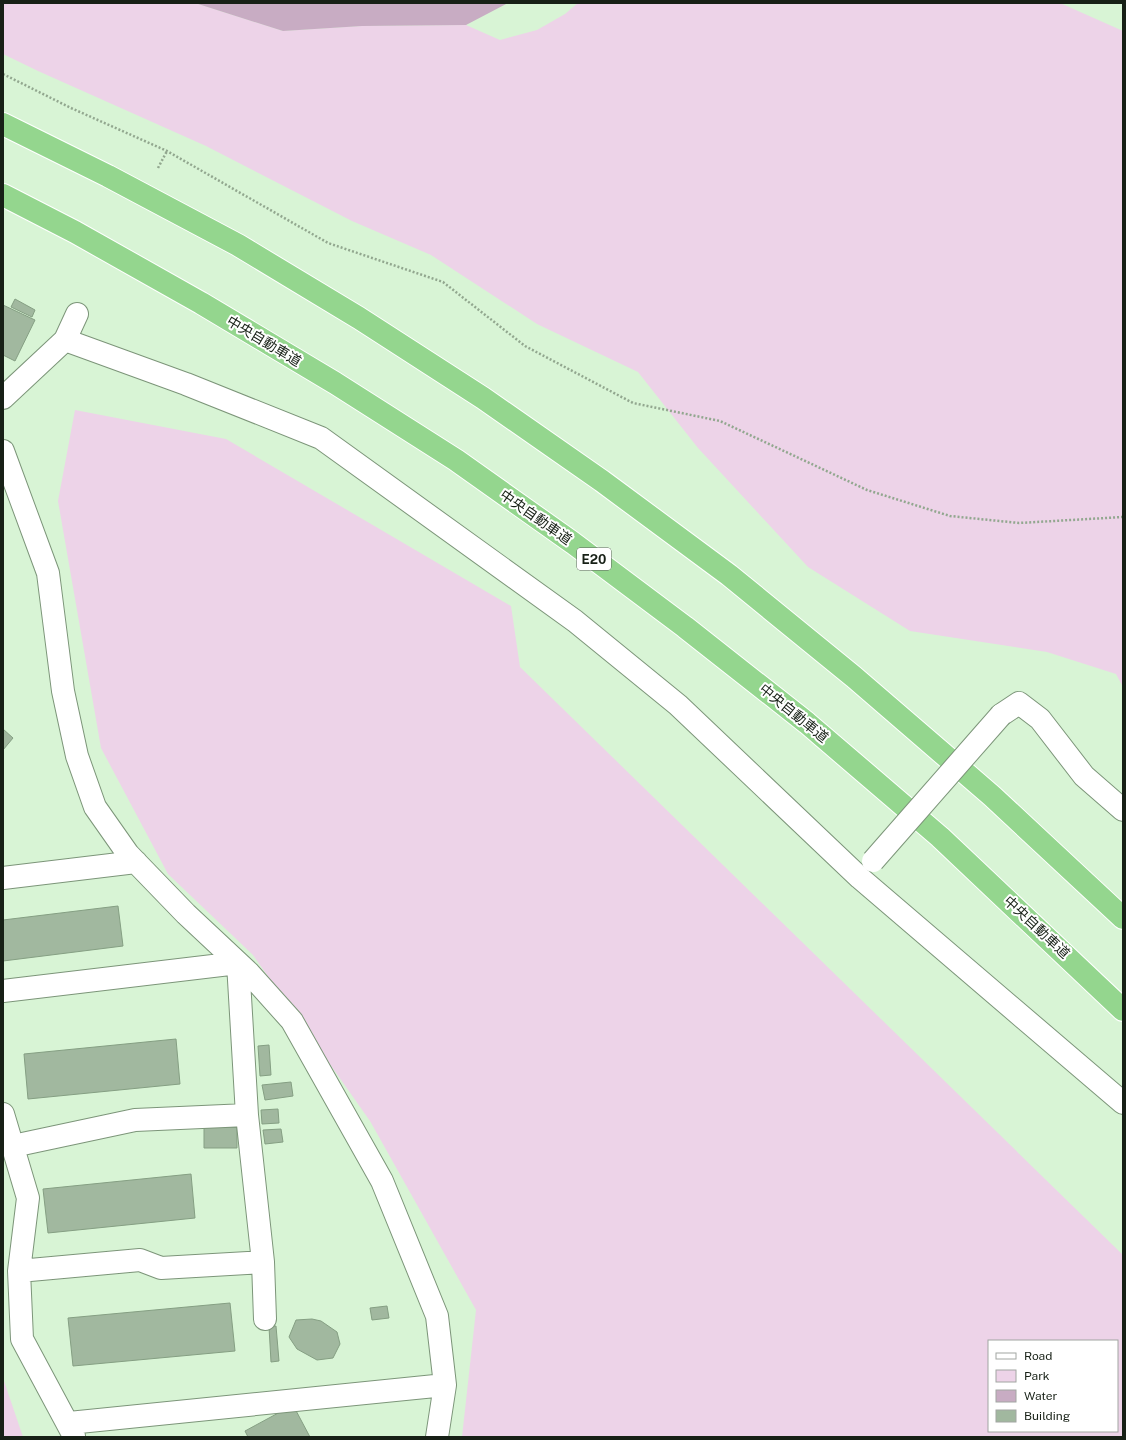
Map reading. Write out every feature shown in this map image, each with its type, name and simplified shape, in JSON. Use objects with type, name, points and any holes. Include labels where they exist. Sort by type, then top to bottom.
[{"type":"highway","points":[[3,124],[108,176],[244,249],[360,318],[483,398],[596,476],[729,575],[854,677],[992,796],[1123,918]]},
{"type":"highway","name":"中央自動車道","points":[[3,195],[75,232],[201,302],[334,383],[456,460],[573,543],[685,627],[807,722],[940,837],[1123,1010]]},
{"type":"street","points":[[3,398],[65,340],[77,314]]},
{"type":"street","points":[[65,340],[186,384],[321,438],[575,621],[678,705],[860,878],[1123,1103]]},
{"type":"street","points":[[3,451],[48,573],[63,691],[76,756],[95,807],[128,854],[186,914],[238,963],[292,1021],[382,1181],[437,1316],[444,1385],[437,1437]]},
{"type":"street","points":[[860,878],[873,861],[1001,715],[1019,703],[1040,719],[1084,776],[1123,810]]},
{"type":"street","points":[[3,878],[136,862]]},
{"type":"street","points":[[3,991],[238,963]]},
{"type":"street","points":[[238,963],[247,1115],[263,1262],[264,1319]]},
{"type":"street","points":[[3,1114],[28,1198],[19,1272],[22,1339],[72,1430],[444,1385]]},
{"type":"street","points":[[13,1146],[135,1120],[247,1115]]},
{"type":"street","points":[[19,1272],[140,1260],[161,1268],[263,1262]]},
{"type":"path","points":[[3,74],[70,108],[167,151],[328,243],[443,282],[525,346],[633,403],[720,421],[867,490],[950,516],[1019,523],[1123,517]]},
{"type":"path","points":[[158,168],[167,151]]},
{"type":"green space","points":[[3,3],[195,3],[283,31],[362,26],[466,25],[500,40],[537,30],[565,14],[578,3],[1060,3],[1123,31],[1123,687],[1116,674],[1047,652],[910,631],[808,567],[698,448],[638,372],[537,324],[431,255],[352,221],[206,146],[3,54]]},
{"type":"green space","points":[[75,410],[226,439],[511,606],[520,667],[1123,1255],[1123,1437],[462,1437],[476,1310],[370,1121],[253,955],[168,874],[101,748],[58,501]]},
{"type":"green space","points":[[3,1378],[23,1437],[3,1437]]},
{"type":"water","points":[[195,3],[508,3],[466,25],[362,26],[283,31]]},
{"type":"building","points":[[15,299],[35,310],[32,317],[11,307]]},
{"type":"building","points":[[3,305],[35,320],[15,361],[3,355]]},
{"type":"building","points":[[3,729],[13,738],[3,750]]},
{"type":"building","points":[[118,906],[123,946],[3,961],[3,920]]},
{"type":"building","points":[[176,1039],[180,1084],[28,1099],[24,1054]]},
{"type":"building","points":[[269,1045],[271,1075],[260,1076],[258,1046]]},
{"type":"building","points":[[291,1082],[293,1096],[265,1100],[262,1085]]},
{"type":"building","points":[[278,1109],[279,1123],[262,1124],[261,1110]]},
{"type":"building","points":[[204,1127],[237,1127],[237,1148],[204,1148]]},
{"type":"building","points":[[281,1129],[283,1142],[265,1144],[263,1130]]},
{"type":"building","points":[[191,1174],[195,1218],[48,1233],[43,1189]]},
{"type":"building","points":[[230,1303],[235,1351],[73,1366],[68,1318]]},
{"type":"building","points":[[387,1306],[389,1318],[372,1320],[370,1308]]},
{"type":"building","points":[[312,1319],[321,1321],[337,1332],[340,1344],[333,1358],[317,1360],[297,1349],[289,1337],[296,1320]]},
{"type":"building","points":[[276,1326],[279,1361],[271,1362],[269,1327]]},
{"type":"building","points":[[293,1405],[310,1437],[248,1437],[245,1431]]}]
